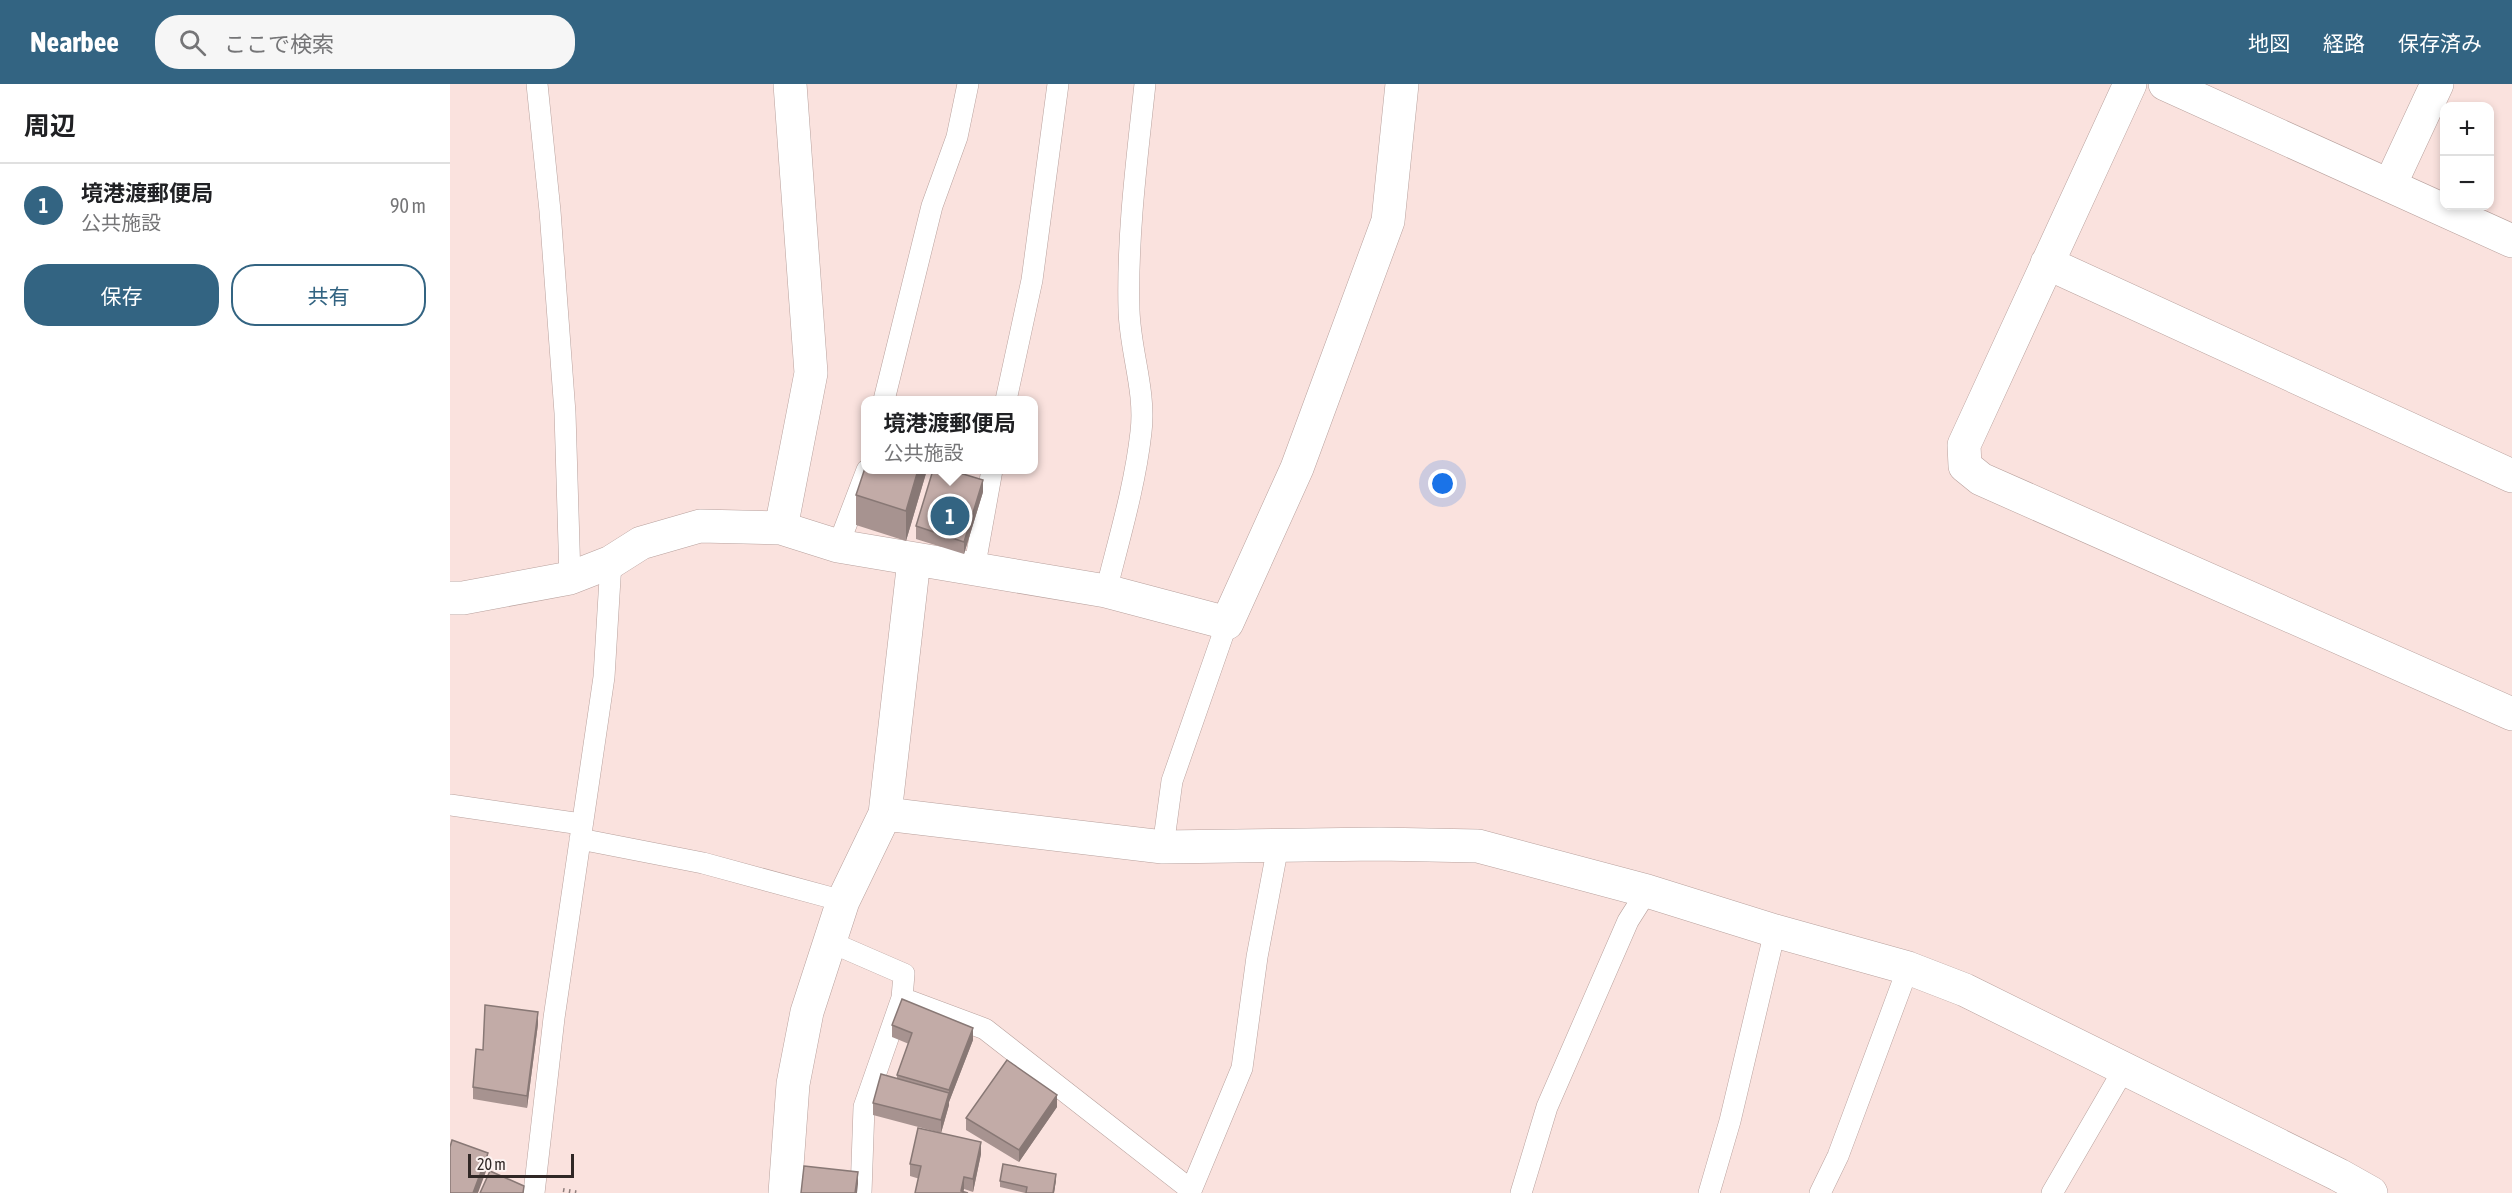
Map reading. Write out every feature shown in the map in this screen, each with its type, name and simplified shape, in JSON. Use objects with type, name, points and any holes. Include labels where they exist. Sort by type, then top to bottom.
[{"type":"street","points":[[781,528],[811,373],[790,84]]},
{"type":"street","points":[[450,598],[463,598],[570,578],[611,562],[641,543],[700,526],[781,528],[838,546],[1106,591],[1227,623],[1297,468],[1388,221],[1402,84]]},
{"type":"street","points":[[2130,84],[1964,445],[1965,466],[1981,479],[2512,714]]},
{"type":"street","points":[[2165,84],[2512,241]]},
{"type":"street","points":[[2390,185],[2437,84]]},
{"type":"street","points":[[2047,263],[2512,476]]},
{"type":"street","points":[[785,1193],[793,1084],[807,1012],[828,941],[843,901],[885,814],[914,560]]},
{"type":"street","points":[[885,814],[1163,847],[1379,844],[1478,846],[1647,891],[1775,931],[1908,968],[1965,990],[2371,1193]]},
{"type":"lane","points":[[537,84],[550,211],[565,413],[570,578]]},
{"type":"lane","points":[[885,396],[932,206],[957,136],[968,84]]},
{"type":"lane","points":[[1007,396],[1032,280],[1058,84]]},
{"type":"lane","points":[[1106,591],[1132,486],[1141,430],[1139,375],[1129,313],[1130,243],[1145,84]]},
{"type":"lane","points":[[838,546],[865,474]]},
{"type":"lane","points":[[974,570],[991,474]]},
{"type":"lane","points":[[534,1193],[554,1018],[604,677],[611,562]]},
{"type":"lane","points":[[1163,847],[1172,780],[1227,623]]},
{"type":"lane","points":[[450,805],[580,832],[843,901]]},
{"type":"lane","points":[[902,998],[985,1029],[1190,1192],[1242,1068],[1257,957],[1278,846]]},
{"type":"lane","points":[[1521,1193],[1547,1107],[1628,921],[1647,891]]},
{"type":"lane","points":[[1709,1193],[1730,1121],[1775,931]]},
{"type":"lane","points":[[828,941],[904,974],[902,998],[864,1107],[861,1193]]},
{"type":"lane","points":[[1820,1193],[1843,1145],[1908,968]]},
{"type":"lane","points":[[2052,1193],[2124,1069]]},
{"type":"building","points":[[863,474],[917,474],[906,511],[856,495]]},
{"type":"building","points":[[932,474],[963,474],[983,480],[964,542],[916,526]]},
{"type":"building","points":[[902,999],[973,1028],[949,1090],[897,1075],[912,1033],[892,1025]]},
{"type":"building","points":[[485,1005],[538,1012],[527,1096],[473,1087],[476,1049],[483,1050]]},
{"type":"building","points":[[1007,1060],[1057,1095],[1019,1150],[966,1118]]},
{"type":"building","points":[[881,1074],[949,1093],[941,1120],[873,1103]]},
{"type":"building","points":[[918,1128],[981,1142],[973,1179],[964,1177],[961,1191],[968,1193],[915,1193],[921,1166],[910,1164]]},
{"type":"building","points":[[452,1140],[488,1153],[473,1193],[450,1193]]},
{"type":"building","points":[[1003,1164],[1056,1174],[1053,1193],[1026,1193],[1027,1187],[1000,1181]]},
{"type":"building","points":[[804,1166],[858,1172],[855,1193],[801,1193]]},
{"type":"building","points":[[490,1171],[524,1186],[523,1193],[480,1193]]},
{"type":"place","name":"境港渡郵便局","points":[[950,516]]}]
